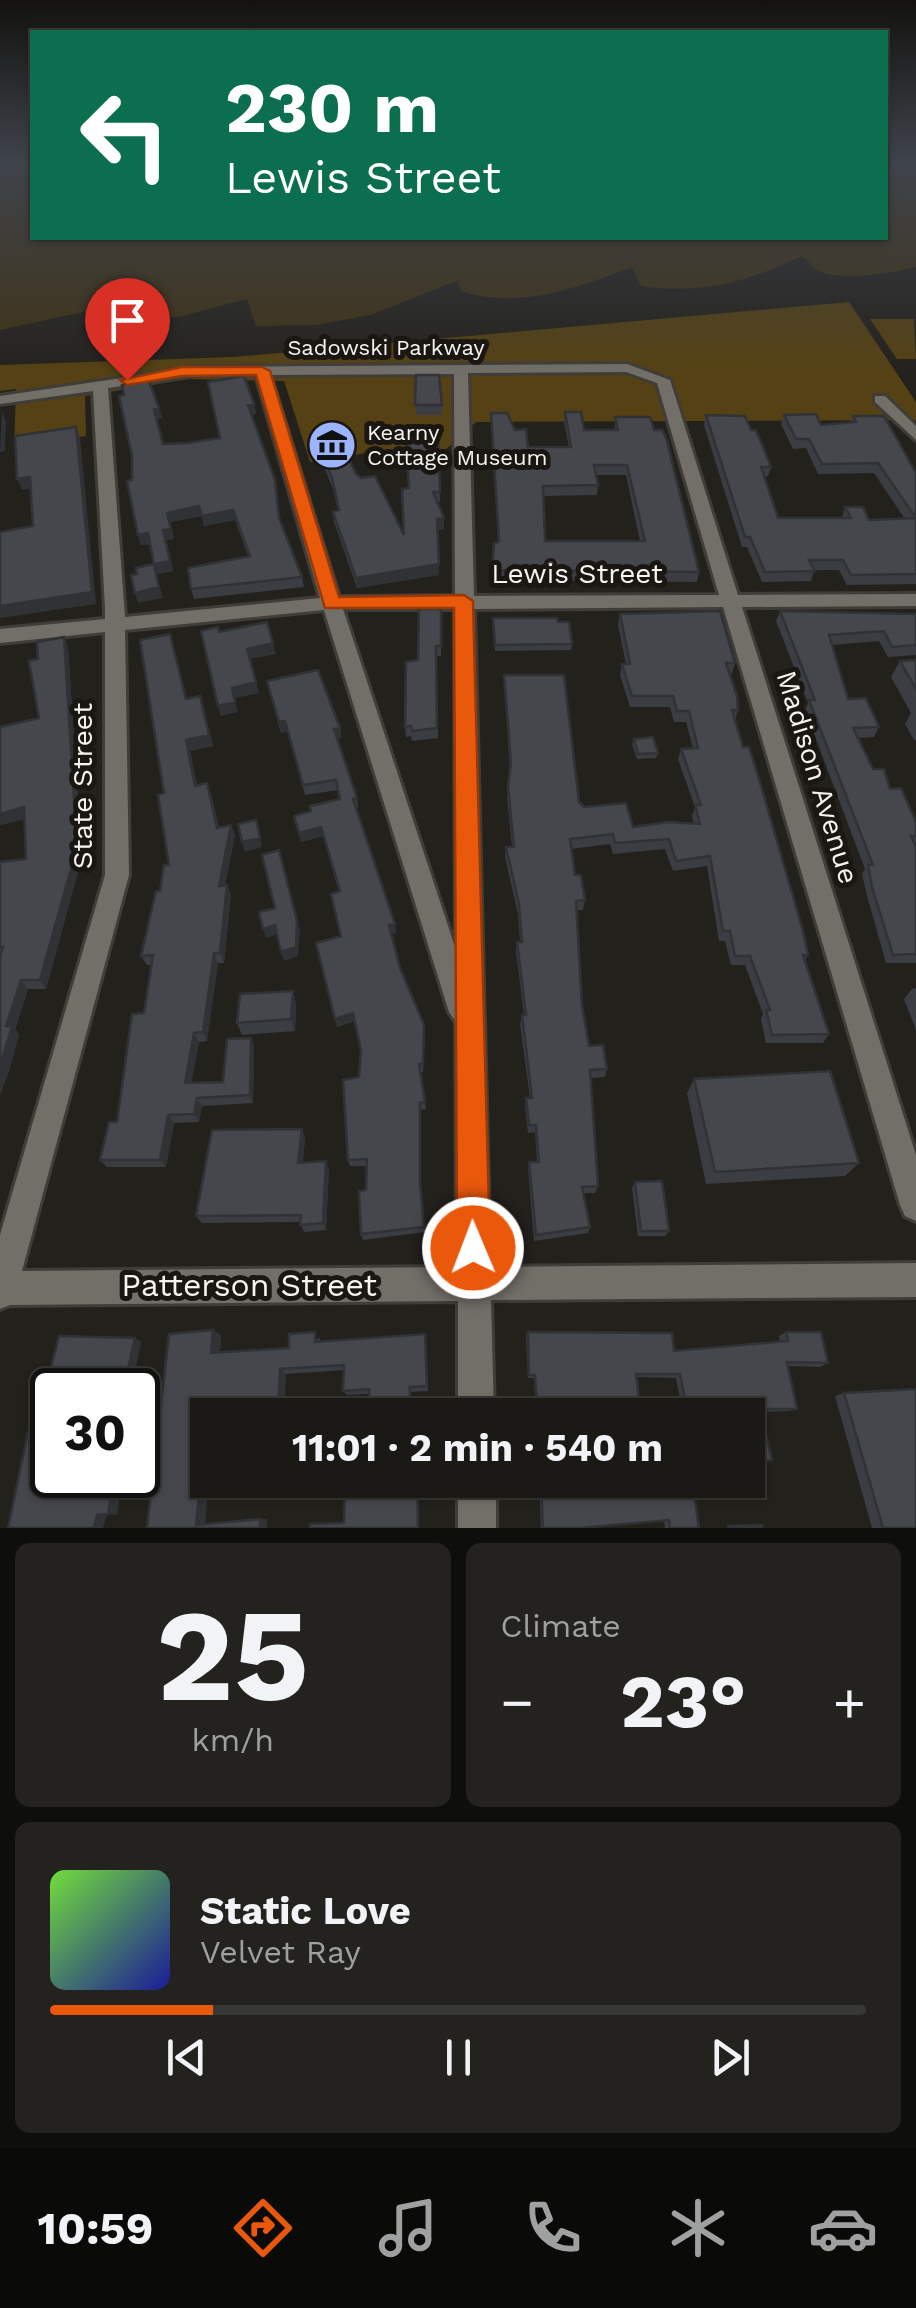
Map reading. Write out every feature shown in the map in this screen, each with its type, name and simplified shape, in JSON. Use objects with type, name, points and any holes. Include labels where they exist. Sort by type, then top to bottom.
[{"type":"street","name":"Sadowski Parkway","points":[[0,400],[182,372],[627,368],[653,374]]},
{"type":"street","points":[[461,369],[476,1398]]},
{"type":"street","points":[[262,371],[470,1033]]},
{"type":"street","name":"Madison Avenue","points":[[653,374],[668,386],[916,1204]]},
{"type":"street","name":"State Street","points":[[1,1290],[117,876],[112,624],[115,608],[100,384]]},
{"type":"street","points":[[880,399],[916,435]]},
{"type":"street","name":"Lewis Street","points":[[0,636],[332,603],[916,600]]},
{"type":"street","name":"Patterson Street","points":[[1,1290],[916,1280]]},
{"type":"street","points":[[476,1498],[477,1528]]},
{"type":"shaded area","points":[[0,233],[30,233],[30,240],[888,240],[888,233],[916,233],[916,267],[867,275],[841,276],[818,271],[801,256],[743,279],[683,289],[641,286],[632,267],[570,289],[527,297],[484,297],[462,292],[457,281],[370,315],[316,325],[256,326],[247,299],[178,317],[117,320],[115,305],[0,330]]},
{"type":"shaded area","points":[[849,302],[916,402],[916,420],[476,422],[444,451],[372,452],[310,462],[284,381],[188,379],[85,396],[86,436],[14,447],[16,389],[0,391],[0,365],[233,357]]},
{"type":"shaded area","points":[[870,319],[914,319],[916,359],[897,359]]},
{"type":"building","points":[[416,375],[439,375],[442,405],[415,405]]},
{"type":"building","points":[[244,376],[254,404],[248,405],[275,480],[279,518],[302,577],[191,589],[188,568],[250,556],[233,510],[202,516],[199,506],[167,513],[171,529],[163,530],[170,561],[154,564],[148,533],[138,535],[127,481],[132,480],[132,456],[119,396],[124,395],[122,385],[149,381],[159,408],[154,409],[163,444],[220,438],[208,382]]},
{"type":"building","points":[[565,412],[581,412],[584,430],[618,430],[615,417],[650,417],[654,430],[662,430],[666,437],[699,572],[492,570],[494,544],[499,541],[491,413],[507,413],[515,430],[526,429],[528,447],[571,447]],"holes":[[[594,465],[627,465],[645,541],[545,541],[543,486],[598,485]]]},
{"type":"building","points":[[816,414],[821,425],[856,422],[853,416],[884,416],[916,473],[916,518],[878,463],[822,464],[809,439],[796,439],[784,415]]},
{"type":"building","points":[[706,415],[745,416],[751,430],[756,430],[771,467],[761,467],[778,518],[851,518],[845,507],[863,507],[869,520],[916,518],[916,574],[851,575],[843,560],[809,560],[815,571],[765,572],[750,537],[745,537]]},
{"type":"building","points":[[76,427],[92,592],[0,606],[0,532],[33,526],[30,477],[17,479],[15,436]]},
{"type":"building","points":[[334,428],[356,474],[361,478],[375,476],[404,535],[402,489],[409,488],[406,442],[438,441],[440,492],[433,492],[444,518],[437,519],[439,564],[356,578],[333,512],[339,510],[332,478],[313,432]]},
{"type":"building","points":[[154,564],[159,587],[135,593],[131,575],[137,574],[136,568]]},
{"type":"building","points":[[419,609],[441,609],[441,646],[436,646],[437,728],[412,731],[411,726],[405,727],[406,662],[418,660]]},
{"type":"building","points":[[720,611],[735,663],[726,663],[737,696],[738,710],[732,710],[743,747],[749,747],[759,779],[803,931],[808,955],[803,955],[829,1034],[772,1035],[766,1010],[770,1010],[750,956],[735,956],[730,931],[723,931],[710,856],[676,861],[669,839],[615,843],[613,834],[570,839],[575,875],[581,875],[585,900],[576,901],[582,1006],[589,1046],[603,1045],[607,1069],[590,1070],[598,1186],[582,1187],[590,1227],[536,1235],[529,1162],[539,1162],[536,1125],[529,1125],[526,1098],[532,1098],[517,942],[522,942],[519,904],[506,847],[514,847],[504,675],[564,675],[579,802],[584,807],[626,803],[633,827],[668,822],[700,824],[695,805],[701,805],[681,749],[698,748],[689,711],[677,711],[673,696],[632,696],[622,664],[630,664],[620,614]]},
{"type":"building","points":[[780,611],[916,614],[916,645],[892,647],[884,631],[829,635],[848,699],[866,698],[879,727],[853,728],[873,769],[884,769],[890,789],[901,788],[916,822],[916,836],[911,836],[916,847],[916,954],[893,955],[872,887],[868,865],[873,865],[809,700],[815,700]]},
{"type":"building","points":[[493,618],[557,618],[558,622],[569,622],[572,644],[495,645]]},
{"type":"building","points":[[267,622],[273,643],[247,649],[256,682],[232,688],[235,702],[218,706],[201,631],[218,627],[219,632]]},
{"type":"building","points":[[170,634],[186,699],[200,696],[209,735],[186,740],[195,786],[207,783],[217,828],[231,825],[219,886],[227,885],[220,953],[214,953],[203,1032],[194,1033],[185,1083],[223,1082],[227,1039],[251,1038],[250,1095],[197,1098],[194,1114],[168,1115],[160,1160],[100,1160],[109,1122],[117,1122],[132,1014],[144,1013],[153,955],[141,956],[164,865],[169,865],[158,795],[164,793],[140,640]]},
{"type":"building","points":[[64,637],[77,847],[40,980],[21,980],[6,1026],[12,1026],[0,1066],[0,862],[26,859],[24,807],[0,814],[0,727],[39,718],[29,661],[38,659],[37,642]]},
{"type":"building","points":[[916,660],[916,689],[900,661]]},
{"type":"building","points":[[318,670],[340,728],[334,729],[357,798],[353,799],[395,924],[389,925],[400,968],[424,1025],[423,1064],[419,1064],[425,1102],[420,1103],[424,1227],[361,1234],[359,1191],[366,1190],[367,1159],[348,1160],[343,1080],[359,1077],[361,1050],[353,1013],[335,1019],[316,943],[341,936],[331,894],[340,891],[321,827],[299,833],[294,816],[311,811],[310,806],[340,799],[336,780],[303,785],[285,721],[279,722],[267,681]]},
{"type":"building","points":[[653,737],[658,753],[638,754],[634,739]]},
{"type":"building","points":[[256,820],[260,838],[242,842],[238,824]]},
{"type":"building","points":[[279,850],[297,921],[296,947],[281,952],[275,925],[263,929],[259,912],[275,908],[262,855]]},
{"type":"building","points":[[293,991],[291,1019],[237,1023],[240,994]]},
{"type":"building","points":[[830,1071],[859,1163],[715,1172],[694,1079]]},
{"type":"building","points":[[302,1129],[298,1163],[326,1161],[323,1223],[300,1225],[301,1215],[196,1216],[212,1130]]},
{"type":"building","points":[[662,1181],[669,1231],[641,1231],[635,1182]]},
{"type":"building","points":[[213,1330],[211,1353],[289,1348],[289,1334],[315,1332],[315,1342],[425,1334],[427,1386],[410,1387],[410,1398],[369,1398],[369,1389],[343,1391],[344,1365],[280,1369],[279,1398],[190,1398],[190,1498],[199,1498],[196,1525],[260,1519],[260,1528],[147,1528],[150,1498],[160,1498],[160,1413],[169,1334]]},
{"type":"building","points":[[528,1332],[672,1333],[674,1351],[788,1341],[786,1332],[821,1332],[828,1363],[787,1362],[797,1409],[765,1409],[765,1398],[685,1398],[680,1374],[636,1374],[639,1398],[537,1398],[535,1375],[529,1375]]},
{"type":"building","points":[[59,1336],[135,1338],[128,1368],[51,1368]]},
{"type":"building","points":[[916,1389],[916,1528],[883,1528],[844,1393]]},
{"type":"building","points":[[765,1430],[772,1460],[765,1461]]},
{"type":"building","points":[[28,1432],[30,1498],[110,1498],[108,1514],[97,1515],[94,1528],[8,1528]]},
{"type":"building","points":[[345,1498],[417,1498],[418,1528],[310,1528],[310,1524],[344,1523]]},
{"type":"building","points":[[542,1498],[695,1498],[699,1528],[670,1528],[669,1520],[543,1528]]},
{"type":"building","points":[[762,1525],[762,1528],[728,1526]]},
{"type":"place","name":"Kearny Cottage Museum","points":[[332,445]]},
{"type":"route","points":[[127,380],[196,371],[262,371],[332,603],[464,601],[473,1248]]}]
